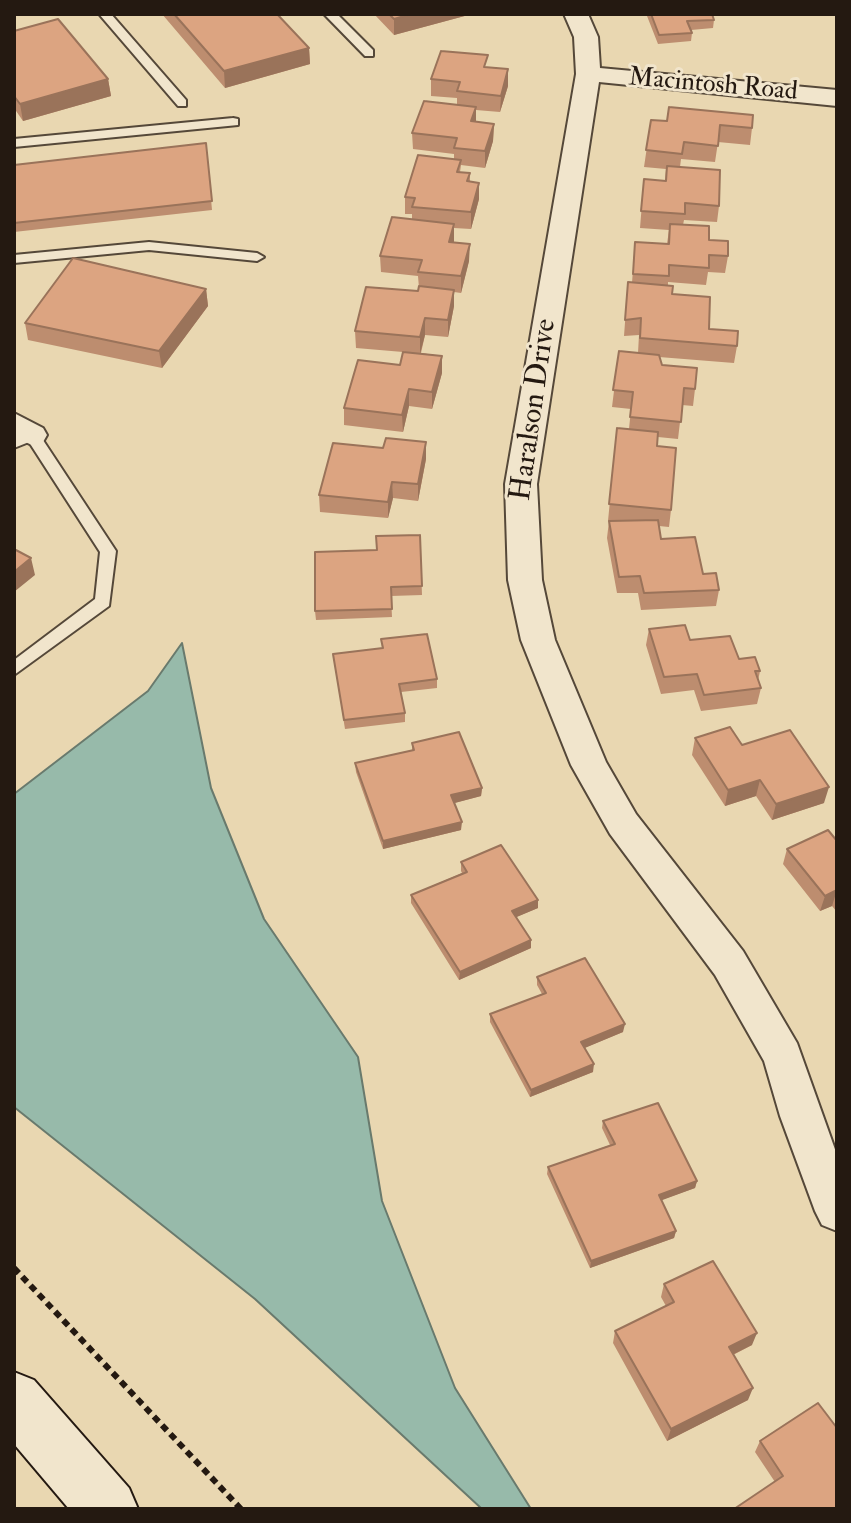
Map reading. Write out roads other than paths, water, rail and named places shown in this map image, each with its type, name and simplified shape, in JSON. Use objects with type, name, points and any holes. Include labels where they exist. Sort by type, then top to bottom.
[{"type":"main road","points":[[14,1400],[108,1509]]},
{"type":"street","name":"Haralson Drive","points":[[576,14],[586,37],[588,74],[521,484],[525,580],[538,640],[589,765],[623,824],[729,963],[783,1056],[801,1116],[837,1211]]},
{"type":"street","name":"Macintosh Road","points":[[588,74],[837,98]]},
{"type":"lane","points":[[105,14],[182,103]]},
{"type":"lane","points":[[330,14],[369,53]]},
{"type":"lane","points":[[14,143],[233,122]]},
{"type":"lane","points":[[14,259],[149,246],[257,257]]},
{"type":"lane","points":[[14,669],[103,602],[108,551],[20,433]]}]
